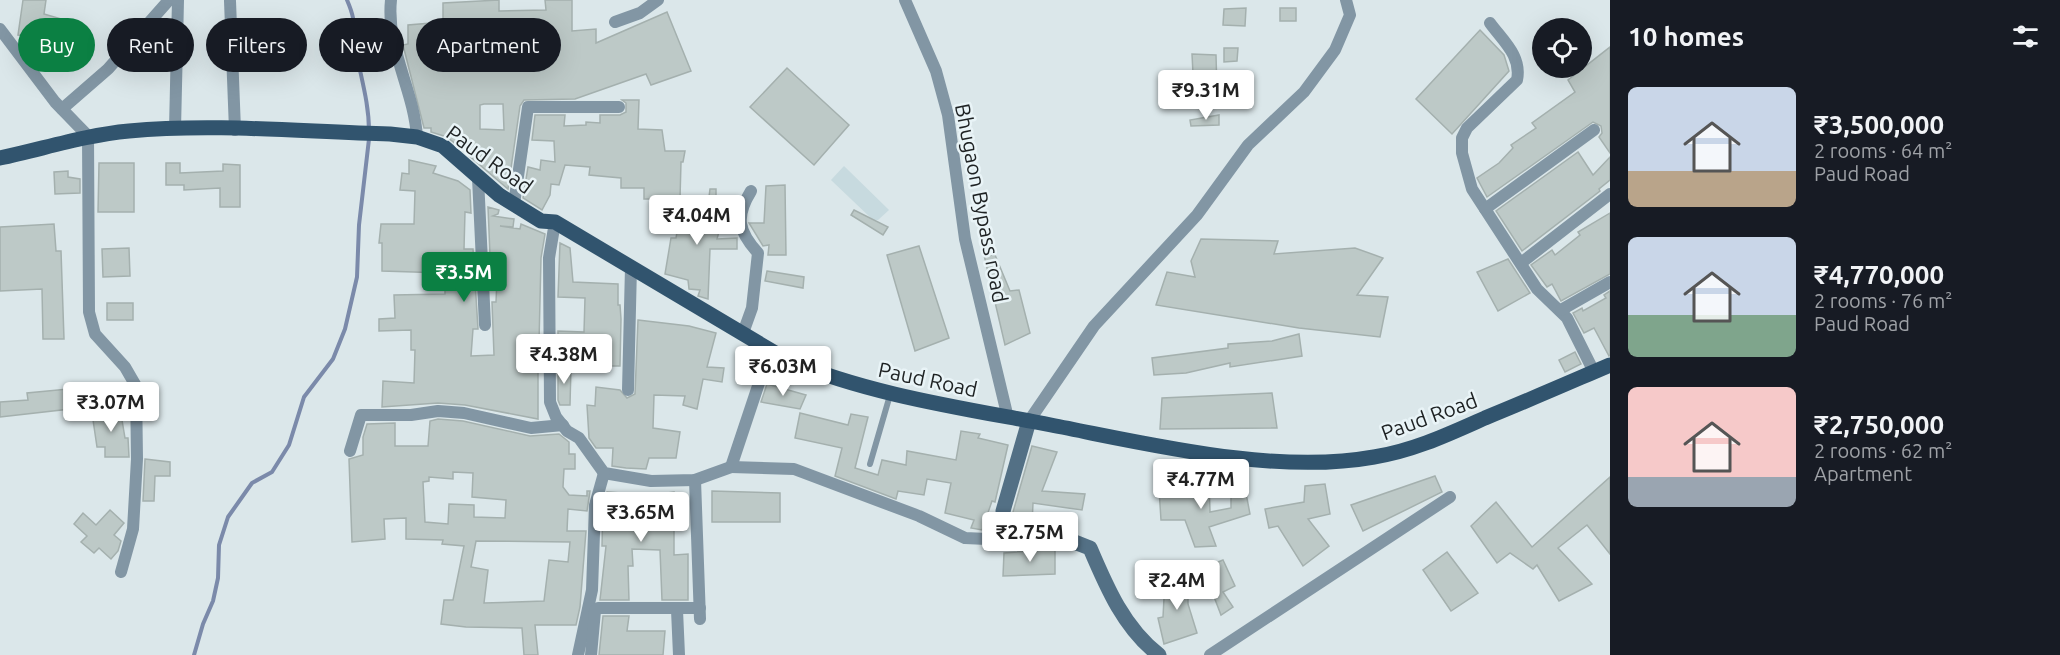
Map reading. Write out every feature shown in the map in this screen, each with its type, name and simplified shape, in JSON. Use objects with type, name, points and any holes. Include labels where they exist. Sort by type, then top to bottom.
[{"type":"main road","name":"Paud Road","points":[[0,158],[88,136],[175,129],[390,134],[417,137],[443,146],[478,178],[541,221],[555,222],[770,350],[822,374],[891,392],[1008,417],[1183,450],[1277,460],[1373,458],[1413,448],[1610,365]]},
{"type":"street","points":[[62,109],[108,69],[169,0]]},
{"type":"street","points":[[175,129],[178,0]]},
{"type":"street","points":[[391,0],[389,15],[391,32],[416,111],[417,137]]},
{"type":"street","points":[[615,22],[640,13],[658,0]]},
{"type":"street","name":"Bhugaon Bypass road","points":[[905,0],[936,71],[948,116],[965,239],[1008,417]]},
{"type":"street","points":[[1159,655],[1139,640],[1110,594],[1090,548],[1051,536],[1016,537],[1006,530],[1003,511],[1029,421],[1094,326],[1197,215],[1248,145],[1304,92],[1335,50],[1350,15],[1346,0]]},
{"type":"street","points":[[230,1],[235,130]]},
{"type":"street","points":[[1490,23],[1517,58],[1519,70],[1517,80],[1467,128],[1462,138],[1468,179],[1485,209],[1541,293],[1561,310],[1594,372]]},
{"type":"street","points":[[0,29],[62,109],[88,136],[86,254],[89,312],[95,334],[125,367],[136,386],[137,459],[133,529],[122,572]]},
{"type":"street","points":[[514,204],[528,106],[619,107]]},
{"type":"street","points":[[1485,209],[1594,130]]},
{"type":"street","points":[[478,178],[484,325]]},
{"type":"street","points":[[742,333],[752,308],[758,253],[744,238],[740,210],[751,191]]},
{"type":"street","points":[[1521,263],[1610,194]]},
{"type":"street","points":[[555,222],[549,258],[550,402],[563,425],[579,438],[604,473],[651,481],[695,480],[731,467],[794,469],[919,516],[965,538],[987,539],[1010,532]]},
{"type":"street","points":[[628,390],[631,267]]},
{"type":"street","points":[[1561,310],[1610,282]]},
{"type":"street","points":[[731,467],[770,350]]},
{"type":"street","points":[[350,451],[361,416],[411,415],[438,411],[464,413],[531,428],[563,425]]},
{"type":"street","points":[[578,655],[592,590],[596,505],[604,473]]},
{"type":"street","points":[[591,655],[595,611],[598,608],[677,610],[700,614],[695,480]]},
{"type":"street","points":[[1210,655],[1450,497]]},
{"type":"street","points":[[677,610],[679,655]]},
{"type":"lane","points":[[870,464],[891,392]]},
{"type":"shaded area","points":[[844,166],[889,210],[878,220],[873,220],[831,180]]},
{"type":"building","points":[[23,0],[46,0],[44,14],[58,18],[20,18]]},
{"type":"building","points":[[499,0],[499,11],[546,10],[545,0],[572,0],[572,31],[596,29],[596,43],[667,12],[691,71],[651,85],[646,74],[575,99],[524,100],[520,106],[508,189],[467,154],[467,150],[462,149],[447,137],[431,132],[431,128],[424,128],[404,49],[404,45],[408,44],[408,25],[416,24],[416,72],[561,72],[561,18],[443,18],[443,3]],"holes":[[[503,104],[504,130],[480,129],[480,105]]]},
{"type":"building","points":[[1246,8],[1245,26],[1223,25],[1224,9]]},
{"type":"building","points":[[1280,8],[1296,8],[1296,21],[1280,21]]},
{"type":"building","points":[[1480,30],[1504,55],[1509,71],[1452,134],[1416,99]]},
{"type":"building","points":[[1610,47],[1610,153],[1599,137],[1602,133],[1601,126],[1593,122],[1487,197],[1477,178],[1499,163],[1513,148],[1511,145],[1536,128],[1532,123],[1575,92],[1568,80],[1592,78],[1592,61]]},
{"type":"building","points":[[1224,48],[1238,48],[1237,61],[1224,62]]},
{"type":"building","points":[[1192,54],[1216,55],[1217,91],[1194,93]]},
{"type":"building","points":[[787,68],[849,125],[814,165],[750,107]]},
{"type":"building","points":[[622,100],[639,100],[638,129],[662,130],[665,151],[685,151],[683,162],[681,162],[680,199],[644,199],[644,188],[621,188],[621,178],[589,175],[590,167],[565,165],[559,185],[551,184],[550,195],[542,210],[523,198],[528,167],[540,170],[541,160],[555,162],[554,141],[532,140],[535,115],[565,115],[564,126],[586,125],[586,122],[600,123],[600,115],[620,115],[626,112],[626,103]]},
{"type":"building","points":[[1219,115],[1219,125],[1191,126],[1190,120]]},
{"type":"building","points":[[1578,152],[1593,175],[1610,157],[1610,180],[1599,189],[1600,191],[1522,251],[1496,211]]},
{"type":"building","points":[[409,160],[436,166],[433,173],[458,181],[470,190],[471,213],[465,212],[464,249],[473,249],[478,329],[473,329],[471,356],[494,355],[492,302],[496,302],[497,278],[491,279],[488,207],[499,210],[498,214],[493,216],[514,219],[513,227],[500,226],[520,229],[521,224],[545,234],[541,258],[539,342],[534,342],[536,362],[538,362],[538,419],[465,405],[438,403],[382,407],[383,381],[414,383],[415,350],[411,350],[411,330],[379,331],[379,319],[395,318],[394,295],[445,294],[445,273],[382,271],[382,243],[379,243],[381,224],[414,224],[415,191],[400,190],[402,173],[409,174]]},
{"type":"building","points":[[99,163],[134,163],[134,212],[98,212]]},
{"type":"building","points":[[166,163],[180,163],[180,173],[223,171],[223,164],[240,165],[240,207],[220,207],[220,188],[184,190],[184,185],[166,185]]},
{"type":"building","points":[[68,171],[68,177],[80,179],[80,193],[55,194],[54,172]]},
{"type":"building","points":[[785,185],[786,255],[768,255],[769,245],[763,246],[749,223],[764,223],[766,186]]},
{"type":"building","points":[[710,189],[716,189],[716,217],[723,217],[717,239],[737,238],[737,249],[710,249],[708,299],[698,296],[700,290],[689,289],[688,280],[665,274],[671,238],[676,238],[681,210],[707,213]]},
{"type":"building","points":[[854,210],[888,227],[883,235],[851,215]]},
{"type":"building","points":[[1610,213],[1610,274],[1561,301],[1552,284],[1547,287],[1531,265],[1552,250],[1555,255],[1580,235],[1578,232]]},
{"type":"building","points":[[54,224],[56,251],[61,251],[64,339],[43,339],[42,289],[0,291],[0,227]]},
{"type":"building","points":[[1201,239],[1278,241],[1274,254],[1355,248],[1383,258],[1357,295],[1388,297],[1380,337],[1299,328],[1156,305],[1167,272],[1195,277],[1191,261]]},
{"type":"building","points":[[560,243],[570,248],[573,282],[618,284],[621,319],[620,366],[575,366],[575,342],[558,342],[558,331],[584,332],[585,298],[558,297]]},
{"type":"building","points":[[919,246],[949,338],[915,351],[887,255]]},
{"type":"building","points":[[129,248],[130,276],[103,277],[102,249]]},
{"type":"building","points":[[984,255],[995,255],[1010,291],[1019,290],[1030,333],[1005,345]]},
{"type":"building","points":[[1508,259],[1530,293],[1498,311],[1477,272]]},
{"type":"building","points":[[767,271],[804,277],[803,288],[765,281]]},
{"type":"building","points":[[1610,291],[1609,356],[1594,328],[1584,333],[1573,313],[1582,308],[1583,311],[1606,298],[1604,295]]},
{"type":"building","points":[[107,303],[133,303],[133,320],[107,320]]},
{"type":"building","points":[[638,320],[689,326],[716,333],[707,367],[724,368],[722,382],[703,379],[697,409],[683,405],[685,396],[654,395],[653,428],[680,432],[676,458],[649,458],[646,469],[612,466],[613,448],[596,448],[589,438],[587,405],[595,406],[596,387],[620,390],[627,398],[635,394]]},
{"type":"building","points":[[1299,334],[1302,356],[1230,367],[1230,363],[1186,373],[1154,375],[1152,358],[1228,348],[1228,344],[1272,341]]},
{"type":"building","points":[[1575,352],[1581,364],[1565,372],[1559,360]]},
{"type":"building","points":[[558,366],[571,366],[570,405],[560,405],[558,400]]},
{"type":"building","points":[[767,384],[806,395],[800,409],[761,402]]},
{"type":"building","points":[[68,389],[70,409],[0,417],[0,402],[28,400],[27,393]]},
{"type":"building","points":[[1272,393],[1277,428],[1160,429],[1162,398]]},
{"type":"building","points":[[120,408],[125,438],[128,438],[129,457],[105,457],[105,447],[97,447],[92,413]]},
{"type":"building","points":[[800,413],[848,425],[851,414],[868,417],[855,468],[878,475],[882,460],[906,465],[907,451],[956,460],[961,431],[980,434],[978,438],[1008,445],[995,502],[992,501],[982,530],[971,528],[974,520],[945,513],[951,483],[927,479],[924,495],[898,491],[896,499],[835,476],[842,448],[795,438]]},
{"type":"building","points":[[438,419],[463,421],[530,436],[559,434],[569,442],[569,454],[575,454],[575,469],[564,469],[563,487],[569,495],[587,496],[587,491],[590,491],[587,511],[568,509],[567,531],[586,531],[580,607],[576,625],[535,625],[538,655],[524,655],[522,628],[441,624],[444,600],[453,600],[464,546],[442,544],[443,540],[406,539],[406,518],[384,519],[385,539],[352,542],[349,459],[363,455],[363,437],[367,424],[395,423],[395,446],[428,446],[430,421]],"holes":[[[453,472],[473,473],[472,497],[506,500],[505,518],[474,517],[474,505],[449,504],[448,524],[425,522],[423,482],[429,481],[429,477],[453,479]],[[476,541],[570,542],[568,562],[549,560],[544,601],[484,603],[488,570],[471,567]]]},
{"type":"building","points":[[1032,446],[1057,452],[1042,491],[1085,494],[1082,510],[1033,503],[1032,525],[1015,524],[1013,512]]},
{"type":"building","points":[[145,459],[170,462],[170,476],[155,476],[154,501],[143,501]]},
{"type":"building","points":[[1435,476],[1442,492],[1363,531],[1351,505]]},
{"type":"building","points":[[1610,477],[1610,554],[1587,525],[1558,548],[1592,584],[1559,601],[1537,565],[1533,569],[1510,553],[1497,563],[1471,526],[1496,502],[1532,547]]},
{"type":"building","points":[[1197,479],[1209,479],[1210,512],[1231,508],[1231,489],[1244,483],[1250,514],[1209,527],[1216,546],[1195,547],[1185,520],[1161,520],[1159,489],[1197,489]]},
{"type":"building","points":[[1325,484],[1330,514],[1308,519],[1329,546],[1303,566],[1278,526],[1269,528],[1265,509],[1304,502],[1305,486]]},
{"type":"building","points":[[712,491],[780,493],[780,522],[712,522]]},
{"type":"building","points":[[607,492],[651,495],[674,492],[674,555],[688,554],[688,600],[662,600],[660,550],[632,549],[633,566],[628,566],[629,600],[600,600],[606,546],[602,546],[603,506]]},
{"type":"building","points":[[110,510],[124,523],[114,535],[121,541],[118,551],[111,559],[99,548],[94,553],[81,542],[87,536],[74,524],[83,513],[96,525]]},
{"type":"building","points":[[1055,549],[1055,574],[1003,576],[1004,553]]},
{"type":"building","points":[[1447,552],[1478,593],[1451,611],[1423,570]]},
{"type":"building","points":[[1223,560],[1235,586],[1223,592],[1233,607],[1221,615],[1203,568]]},
{"type":"building","points":[[1188,574],[1188,604],[1197,633],[1164,644],[1158,618],[1163,617],[1165,579]]},
{"type":"building","points":[[603,616],[629,616],[627,631],[665,631],[663,655],[599,655]]},
{"type":"waterway","points":[[347,0],[353,20],[369,131]]},
{"type":"waterway","points":[[194,655],[213,601],[218,578],[219,545],[228,517],[252,483],[272,472],[289,445],[304,397],[333,359],[345,329],[357,277],[359,225],[369,139]]}]
